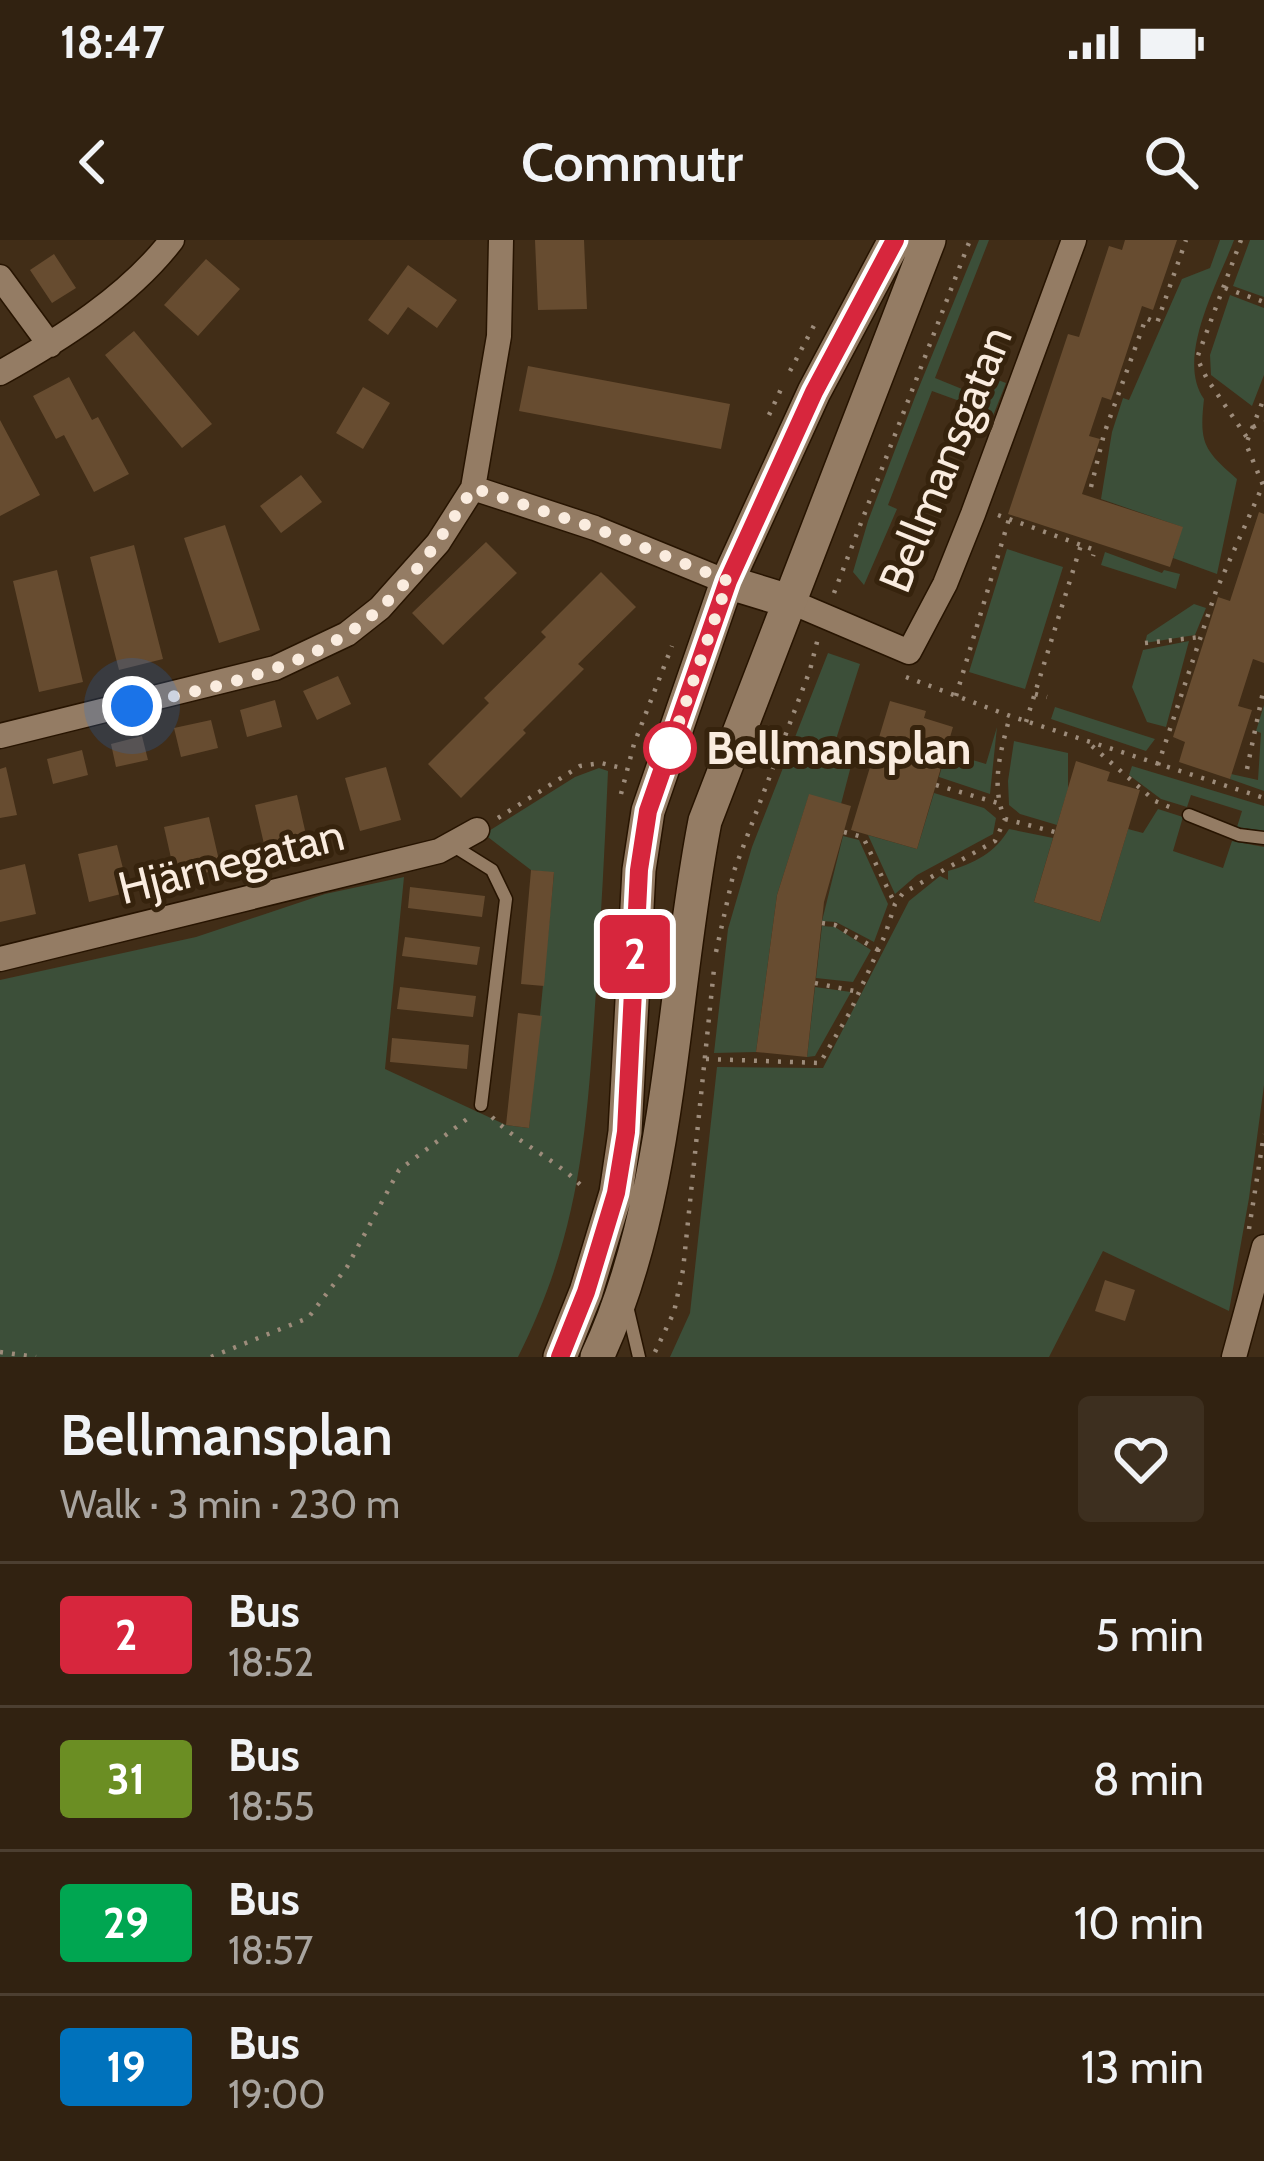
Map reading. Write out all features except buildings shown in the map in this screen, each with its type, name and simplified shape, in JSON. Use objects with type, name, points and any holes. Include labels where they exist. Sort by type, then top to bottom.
[{"type":"main road","points":[[560,1357],[586,1292],[616,1193],[626,1132],[639,870],[648,811],[728,581],[814,392],[895,240]]},
{"type":"main road","points":[[597,1357],[640,1234],[658,1146],[687,914],[705,821],[929,240]]},
{"type":"main road","points":[[728,581],[789,601]]},
{"type":"street","points":[[0,373],[50,345],[146,269],[172,240]]},
{"type":"street","points":[[0,736],[275,668],[347,634],[409,578],[473,488],[499,336],[501,240]]},
{"type":"street","name":"Bellmansgatan","points":[[789,601],[909,652],[945,584],[1075,240]]},
{"type":"street","points":[[0,277],[50,345]]},
{"type":"street","points":[[473,488],[595,528],[728,581]]},
{"type":"street","name":"Hjärnegatan","points":[[0,959],[439,851],[477,830]]},
{"type":"street","points":[[1234,1357],[1264,1247]]},
{"type":"lane","points":[[1189,815],[1239,835],[1264,838]]},
{"type":"lane","points":[[452,844],[492,870],[506,899],[481,1105]]},
{"type":"lane","points":[[622,1288],[639,1357]]},
{"type":"path","points":[[651,1357],[668,1330],[679,1293],[715,959],[734,871],[810,670],[845,556],[970,240]]},
{"type":"path","points":[[1091,487],[1104,434],[1146,318],[1157,323],[1186,240]]},
{"type":"path","points":[[1158,765],[1214,590],[1264,484],[1251,461],[1248,439],[1197,358],[1241,240]]},
{"type":"path","points":[[1225,288],[1264,302]]},
{"type":"path","points":[[1248,439],[1264,398]]},
{"type":"path","points":[[1253,427],[1264,422]]},
{"type":"path","points":[[976,506],[1095,550],[1094,556]]},
{"type":"path","points":[[956,696],[1009,519]]},
{"type":"path","points":[[1027,722],[1081,545]]},
{"type":"path","points":[[1145,643],[1201,637]]},
{"type":"path","points":[[900,675],[1027,722],[1264,798]]},
{"type":"path","points":[[1247,769],[1264,687]]},
{"type":"path","points":[[1035,694],[1047,697]]},
{"type":"path","points":[[705,1059],[820,1063],[859,992],[903,893],[995,841],[1005,819],[998,803],[998,759],[1010,716]]},
{"type":"path","points":[[1157,734],[1168,738]]},
{"type":"path","points":[[1088,742],[1155,801],[1189,815]]},
{"type":"path","points":[[477,830],[580,766],[601,763],[626,770]]},
{"type":"path","points":[[936,785],[998,803]]},
{"type":"path","points":[[1005,819],[1055,832]]},
{"type":"path","points":[[844,832],[862,837],[895,904]]},
{"type":"path","points":[[944,880],[945,870]]},
{"type":"path","points":[[822,923],[835,925],[878,950]]},
{"type":"path","points":[[815,983],[859,992]]},
{"type":"path","points":[[211,1357],[308,1318],[347,1267],[399,1170],[454,1132],[481,1105],[514,1139],[567,1169],[590,1195]]},
{"type":"path","points":[[0,1352],[36,1357]]},
{"type":"green space","points":[[979,240],[989,240],[935,378],[989,400],[998,380],[1006,383],[987,431],[981,428],[987,411],[932,391],[888,505],[897,509],[864,585],[853,572],[868,521]]},
{"type":"green space","points":[[1220,240],[1234,240],[1202,320],[1194,363],[1204,399],[1206,445],[1237,479],[1217,574],[1173,558],[1182,527],[1101,499],[1123,398],[1129,400],[1182,279],[1210,268]]},
{"type":"green space","points":[[1250,240],[1264,240],[1264,297],[1233,286]]},
{"type":"green space","points":[[1230,295],[1264,308],[1264,375],[1252,406],[1211,375],[1210,355]]},
{"type":"green space","points":[[1007,549],[1063,567],[1025,689],[969,672]]},
{"type":"green space","points":[[1105,552],[1162,573],[1180,574],[1176,589],[1101,565]]},
{"type":"green space","points":[[1194,604],[1206,608],[1195,635],[1145,643],[1147,635]]},
{"type":"green space","points":[[1189,641],[1166,727],[1147,722],[1132,687],[1143,650]]},
{"type":"green space","points":[[828,653],[860,664],[831,755],[852,762],[841,804],[809,795],[777,895],[756,1052],[714,1053],[728,929],[752,847]]},
{"type":"green space","points":[[1264,705],[1264,791],[1230,779],[1231,774],[1258,780],[1261,733],[1256,731]]},
{"type":"green space","points":[[1055,707],[1155,739],[1146,751],[1051,719]]},
{"type":"green space","points":[[997,727],[990,794],[939,777],[946,752],[986,764]]},
{"type":"green space","points":[[1014,741],[1068,753],[1068,789],[1057,825],[1020,814],[1009,805]]},
{"type":"green space","points":[[1132,766],[1264,806],[1264,831],[1237,827],[1242,811],[1191,795],[1187,807],[1161,799],[1129,775]]},
{"type":"green space","points":[[599,768],[608,771],[584,1134],[556,1266],[518,1357],[0,1357],[0,980],[196,937],[325,894],[404,877],[385,1069],[506,1125],[529,1128],[554,873],[531,870],[484,834],[575,777]]},
{"type":"green space","points":[[934,793],[984,808],[996,818],[993,834],[917,875],[895,894],[868,835],[917,849]]},
{"type":"green space","points":[[1158,809],[1183,817],[1173,851],[1223,868],[1232,841],[1264,847],[1264,1085],[1229,1311],[1103,1251],[1049,1357],[670,1357],[690,1313],[717,1067],[823,1068],[909,901],[940,876],[948,880],[948,871],[983,856],[1009,829],[1053,838],[1034,902],[1100,922],[1128,829],[1143,833]]},
{"type":"green space","points":[[843,836],[859,840],[888,904],[874,942],[836,922],[822,921]]},
{"type":"green space","points":[[822,926],[835,927],[871,950],[853,982],[816,978]]},
{"type":"green space","points":[[815,987],[851,992],[815,1056],[807,1057]]},
{"type":"bus line","name":"2","points":[[560,1357],[602,1244],[626,1132],[639,870],[648,811],[728,581],[772,479],[895,240]]},
{"type":"place","name":"Bellmansplan","points":[[670,748]]},
{"type":"route","points":[[132,706],[275,668],[347,634],[409,578],[473,488],[595,528],[728,581],[670,748]]}]
